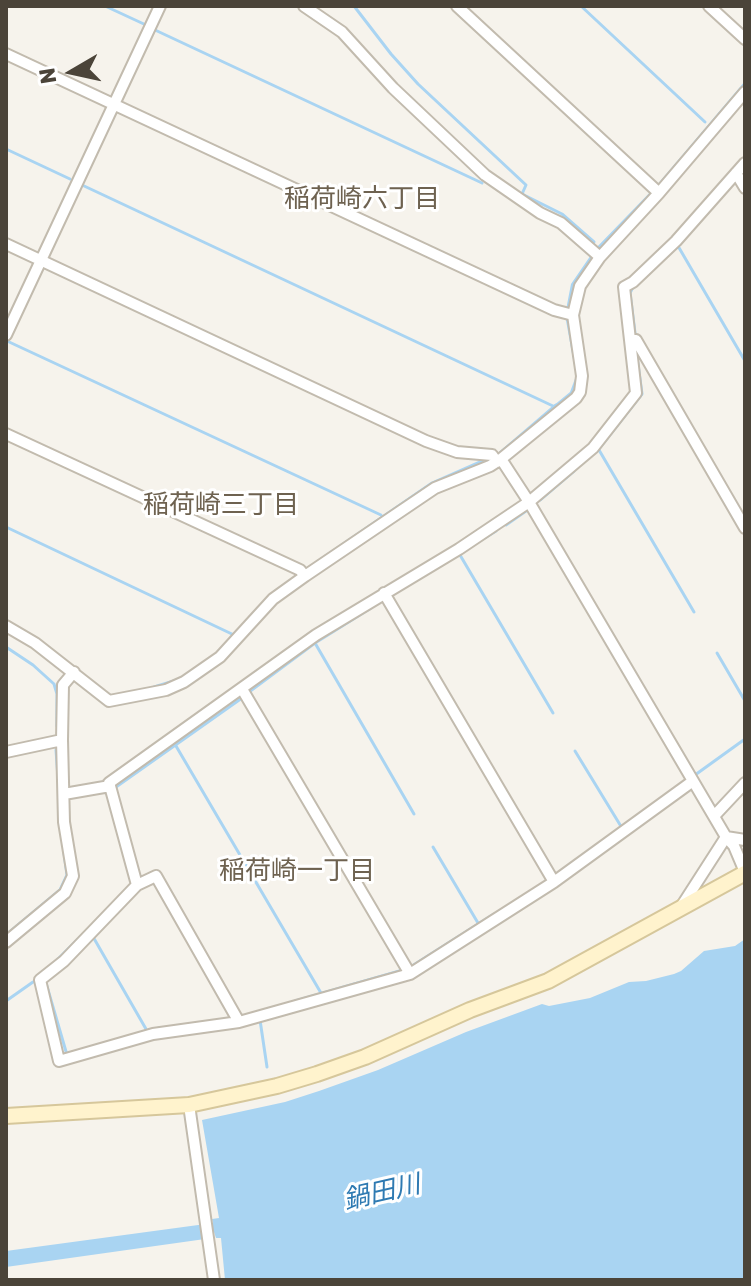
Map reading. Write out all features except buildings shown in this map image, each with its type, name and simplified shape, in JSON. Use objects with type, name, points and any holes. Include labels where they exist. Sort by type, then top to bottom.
[{"type":"main road","points":[[6,1116],[189,1105],[277,1086],[365,1057],[470,1010],[548,981],[745,872]]},
{"type":"street","points":[[6,335],[160,6]]},
{"type":"street","points":[[304,6],[342,32],[393,88],[485,175],[540,213],[561,223],[596,254]]},
{"type":"street","points":[[457,6],[657,191]]},
{"type":"street","points":[[709,6],[745,39]]},
{"type":"street","points":[[6,54],[569,314]]},
{"type":"street","points":[[6,626],[35,643],[109,701],[166,690],[184,682],[220,657],[273,599],[305,576],[435,488],[496,459],[580,392],[582,376],[569,314],[596,254],[745,92]]},
{"type":"street","points":[[137,885],[109,783],[316,635],[459,549],[529,502],[593,448],[636,393],[624,287],[676,241],[745,163]]},
{"type":"street","points":[[736,173],[745,188]]},
{"type":"street","points":[[6,244],[426,441],[457,452],[496,459],[529,502],[734,846],[745,872]]},
{"type":"street","points":[[631,341],[636,340],[745,528]]},
{"type":"street","points":[[6,434],[300,570],[305,576]]},
{"type":"street","points":[[384,593],[554,882]]},
{"type":"street","points":[[6,942],[65,893],[73,876],[64,822],[62,740],[63,685],[74,672]]},
{"type":"street","points":[[242,689],[410,974]]},
{"type":"street","points":[[6,752],[62,740]]},
{"type":"street","points":[[239,1022],[156,876],[137,885],[64,961],[40,980],[59,1061],[153,1034],[239,1022],[410,974],[554,882],[693,781]]},
{"type":"street","points":[[715,815],[745,783]]},
{"type":"street","points":[[64,794],[110,786]]},
{"type":"street","points":[[726,837],[745,840]]},
{"type":"street","points":[[680,908],[726,837]]},
{"type":"street","points":[[189,1105],[214,1280]]},
{"type":"water","points":[[745,81],[745,87],[576,286],[578,385],[574,393],[555,408],[553,406],[570,392],[576,376],[565,315],[571,284],[595,249],[656,186]]},
{"type":"water","name":"鍋田川","points":[[745,939],[745,1280],[225,1280],[221,1238],[216,1238],[214,1232],[204,1234],[205,1239],[6,1267],[6,1251],[213,1223],[212,1219],[219,1218],[202,1120],[285,1102],[319,1091],[542,1004],[549,1006],[590,998],[629,982],[674,974],[704,951],[735,946]]},
{"type":"waterway","points":[[105,6],[146,25]]},
{"type":"waterway","points":[[354,6],[418,84],[526,185],[522,194],[562,214],[594,242]]},
{"type":"waterway","points":[[581,6],[705,122]]},
{"type":"waterway","points":[[155,30],[482,183]]},
{"type":"waterway","points":[[6,149],[70,179]]},
{"type":"waterway","points":[[82,185],[553,406]]},
{"type":"waterway","points":[[678,246],[745,361]]},
{"type":"waterway","points":[[633,287],[630,293],[635,333]]},
{"type":"waterway","points":[[7,341],[381,515]]},
{"type":"waterway","points":[[598,450],[642,394],[637,357]]},
{"type":"waterway","points":[[317,562],[432,483],[500,453],[556,405]]},
{"type":"waterway","points":[[599,450],[694,612]]},
{"type":"waterway","points":[[540,500],[574,471]]},
{"type":"waterway","points":[[506,525],[526,511]]},
{"type":"waterway","points":[[6,527],[234,635]]},
{"type":"waterway","points":[[420,578],[496,531]]},
{"type":"waterway","points":[[460,555],[553,713]]},
{"type":"waterway","points":[[274,592],[290,581]]},
{"type":"waterway","points":[[249,692],[315,643],[371,608]]},
{"type":"waterway","points":[[315,643],[414,814]]},
{"type":"waterway","points":[[6,647],[54,684],[57,726]]},
{"type":"waterway","points":[[717,653],[745,701]]},
{"type":"waterway","points":[[154,687],[177,680]]},
{"type":"waterway","points":[[116,787],[242,698]]},
{"type":"waterway","points":[[695,775],[745,739]]},
{"type":"waterway","points":[[176,746],[321,993]]},
{"type":"waterway","points":[[56,750],[58,778]]},
{"type":"waterway","points":[[575,751],[622,828]]},
{"type":"waterway","points":[[433,847],[478,923]]},
{"type":"waterway","points":[[6,935],[60,890],[67,875],[64,853]]},
{"type":"waterway","points":[[412,966],[494,914]]},
{"type":"waterway","points":[[53,964],[84,933]]},
{"type":"waterway","points":[[92,935],[146,1029]]},
{"type":"waterway","points":[[295,1001],[403,970]]},
{"type":"waterway","points":[[6,1001],[33,982]]},
{"type":"waterway","points":[[46,983],[67,1055]]},
{"type":"waterway","points":[[260,1020],[267,1067]]},
{"type":"waterway","points":[[101,1044],[159,1028]]},
{"type":"district","name":"稲荷崎六丁目","points":[[362,199]]},
{"type":"district","name":"稲荷崎三丁目","points":[[221,505]]},
{"type":"district","name":"稲荷崎一丁目","points":[[297,871]]}]
